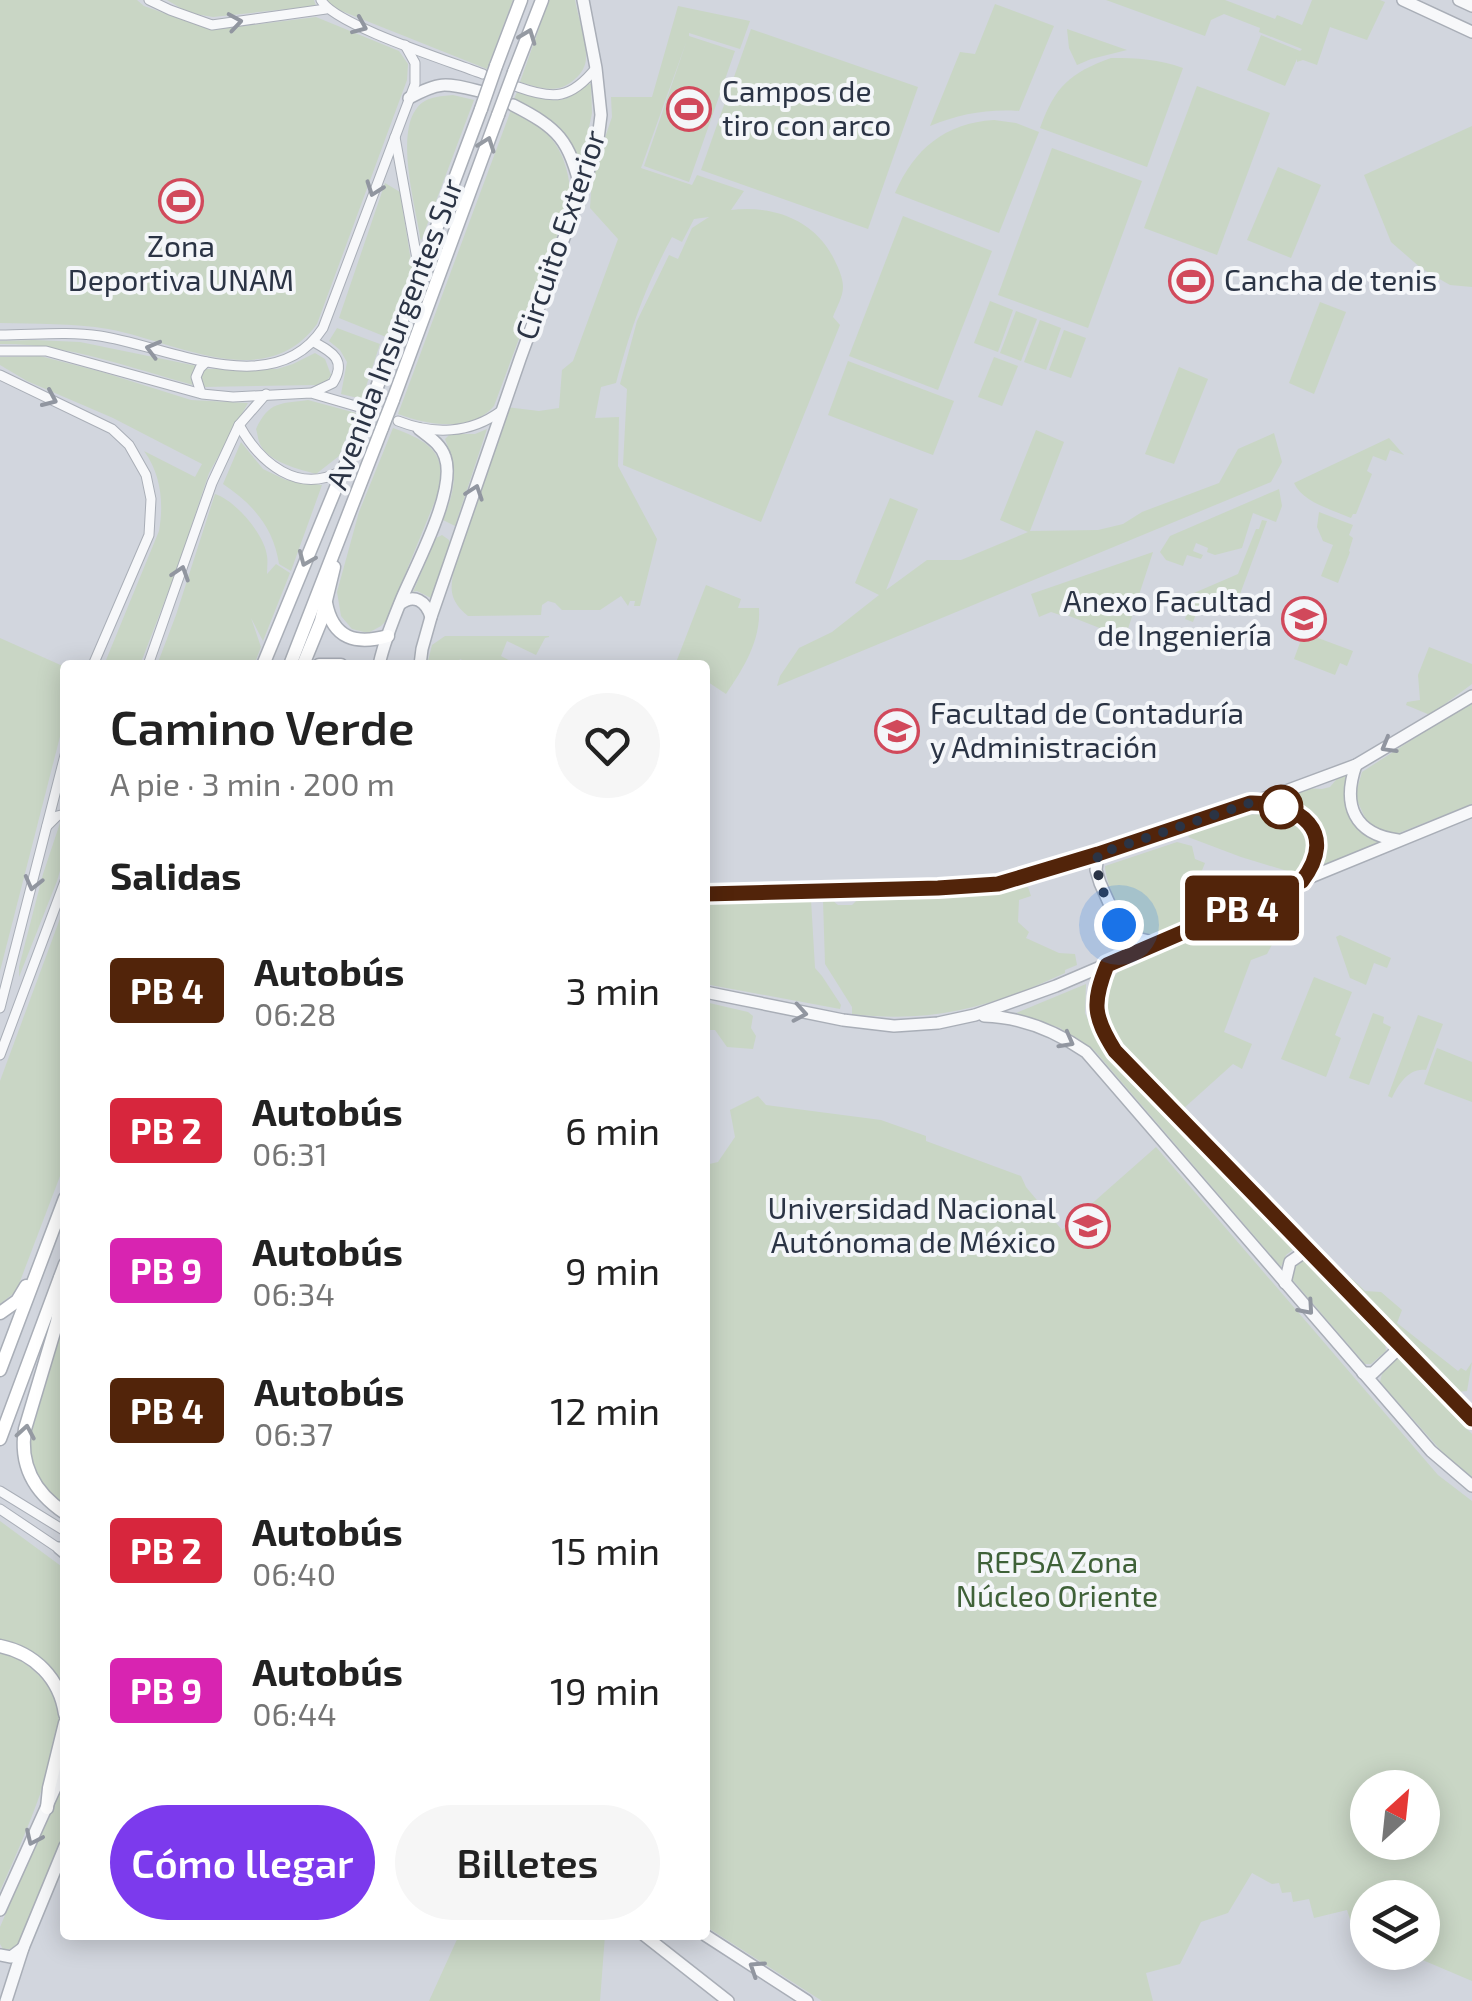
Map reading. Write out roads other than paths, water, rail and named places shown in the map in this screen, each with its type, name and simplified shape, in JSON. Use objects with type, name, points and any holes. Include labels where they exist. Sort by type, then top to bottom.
[{"type":"main road","name":"Avenida Insurgentes Sur","points":[[265,660],[364,422],[521,0]]},
{"type":"main road","name":"Avenida Insurgentes Sur","points":[[292,660],[542,0]]},
{"type":"main road","points":[[306,660],[347,522]]},
{"type":"main road","points":[[326,602],[333,622],[350,638],[369,641],[388,636]]},
{"type":"main road","points":[[0,1370],[60,1211]]},
{"type":"main road","points":[[0,1314],[20,1296],[46,1248]]},
{"type":"main road","points":[[0,1440],[60,1276]]},
{"type":"main road","points":[[60,1304],[25,1429],[23,1452],[36,1488],[60,1510]]},
{"type":"main road","points":[[0,1646],[22,1654],[45,1670],[60,1695]]},
{"type":"main road","points":[[47,1808],[60,1742]]},
{"type":"street","points":[[149,0],[212,24],[323,5],[350,23],[484,74]]},
{"type":"street","name":"Circuito Exterior","points":[[381,660],[400,604],[446,533],[503,409],[597,147],[602,115],[583,0]]},
{"type":"street","points":[[1403,0],[1472,32]]},
{"type":"street","points":[[1459,0],[1472,6]]},
{"type":"street","points":[[0,335],[88,334],[206,362],[269,364],[296,355],[314,342],[323,328],[414,84],[416,70],[405,44]]},
{"type":"street","points":[[518,87],[552,96],[568,94],[596,68]]},
{"type":"street","points":[[409,98],[445,84],[478,92]]},
{"type":"street","points":[[513,105],[546,122],[563,140],[575,162],[581,190]]},
{"type":"street","points":[[394,135],[419,274]]},
{"type":"street","points":[[312,392],[333,383],[338,370],[332,353],[314,342]]},
{"type":"street","points":[[0,351],[46,351],[201,394],[312,392],[358,407]]},
{"type":"street","points":[[201,394],[196,377],[206,362]]},
{"type":"street","points":[[0,375],[112,428],[136,454],[146,475],[152,511],[146,547],[95,660]]},
{"type":"street","points":[[150,660],[204,502],[240,425],[266,394]]},
{"type":"street","points":[[398,421],[419,429],[473,427],[503,409]]},
{"type":"street","points":[[240,425],[267,463],[290,476],[328,478],[344,470]]},
{"type":"street","name":"Circuito Exterior","points":[[419,429],[436,442],[445,456],[448,474],[443,500],[446,533],[421,660]]},
{"type":"street","points":[[400,604],[406,599],[418,600],[426,605],[431,617]]},
{"type":"street","points":[[710,894],[998,884],[1098,854],[1356,764],[1472,696]]},
{"type":"street","points":[[1356,764],[1349,794],[1357,819],[1372,834],[1402,841]]},
{"type":"street","points":[[0,1008],[60,775]]},
{"type":"street","points":[[1250,803],[1292,810],[1309,823],[1316,836],[1316,850],[1312,867],[1302,881]]},
{"type":"street","points":[[710,993],[843,1020],[894,1026],[975,1016],[1008,1006],[1472,811]]},
{"type":"street","points":[[47,826],[60,815]]},
{"type":"street","points":[[1098,854],[1096,870],[1119,925],[1132,936],[1159,943]]},
{"type":"street","points":[[0,1055],[60,895]]},
{"type":"street","points":[[1107,965],[1098,986],[1096,1014],[1115,1051],[1472,1419]]},
{"type":"street","points":[[975,1016],[1025,1022],[1086,1052],[1431,1452],[1472,1486]]},
{"type":"street","points":[[1285,1283],[1290,1262],[1303,1253],[1312,1254]]},
{"type":"street","points":[[1363,1373],[1373,1373],[1395,1352],[1397,1342]]},
{"type":"street","points":[[0,1490],[60,1529]]},
{"type":"street","points":[[0,1509],[60,1549]]},
{"type":"street","points":[[0,1910],[60,1778]]},
{"type":"street","points":[[6,2001],[60,1858]]},
{"type":"street","points":[[710,1939],[807,2001]]},
{"type":"street","points":[[650,1940],[728,2001]]},
{"type":"street","points":[[0,1956],[11,1957],[23,1948]]},
{"type":"street","points":[[0,1980],[6,2001]]},
{"type":"place","name":"Campos de tiro con arco","points":[[689,109]]},
{"type":"place","name":"Zona Deportiva UNAM","points":[[181,201]]},
{"type":"place","name":"Cancha de tenis","points":[[1191,281]]},
{"type":"place","name":"Anexo Facultad de Ingeniería","points":[[1304,619]]},
{"type":"place","name":"Facultad de Contaduría y Administración","points":[[897,731]]},
{"type":"place","name":"Universidad Nacional Autónoma de México","points":[[1088,1226]]},
{"type":"park label","name":"REPSA Zona Núcleo Oriente","points":[[1057,1580]]}]
